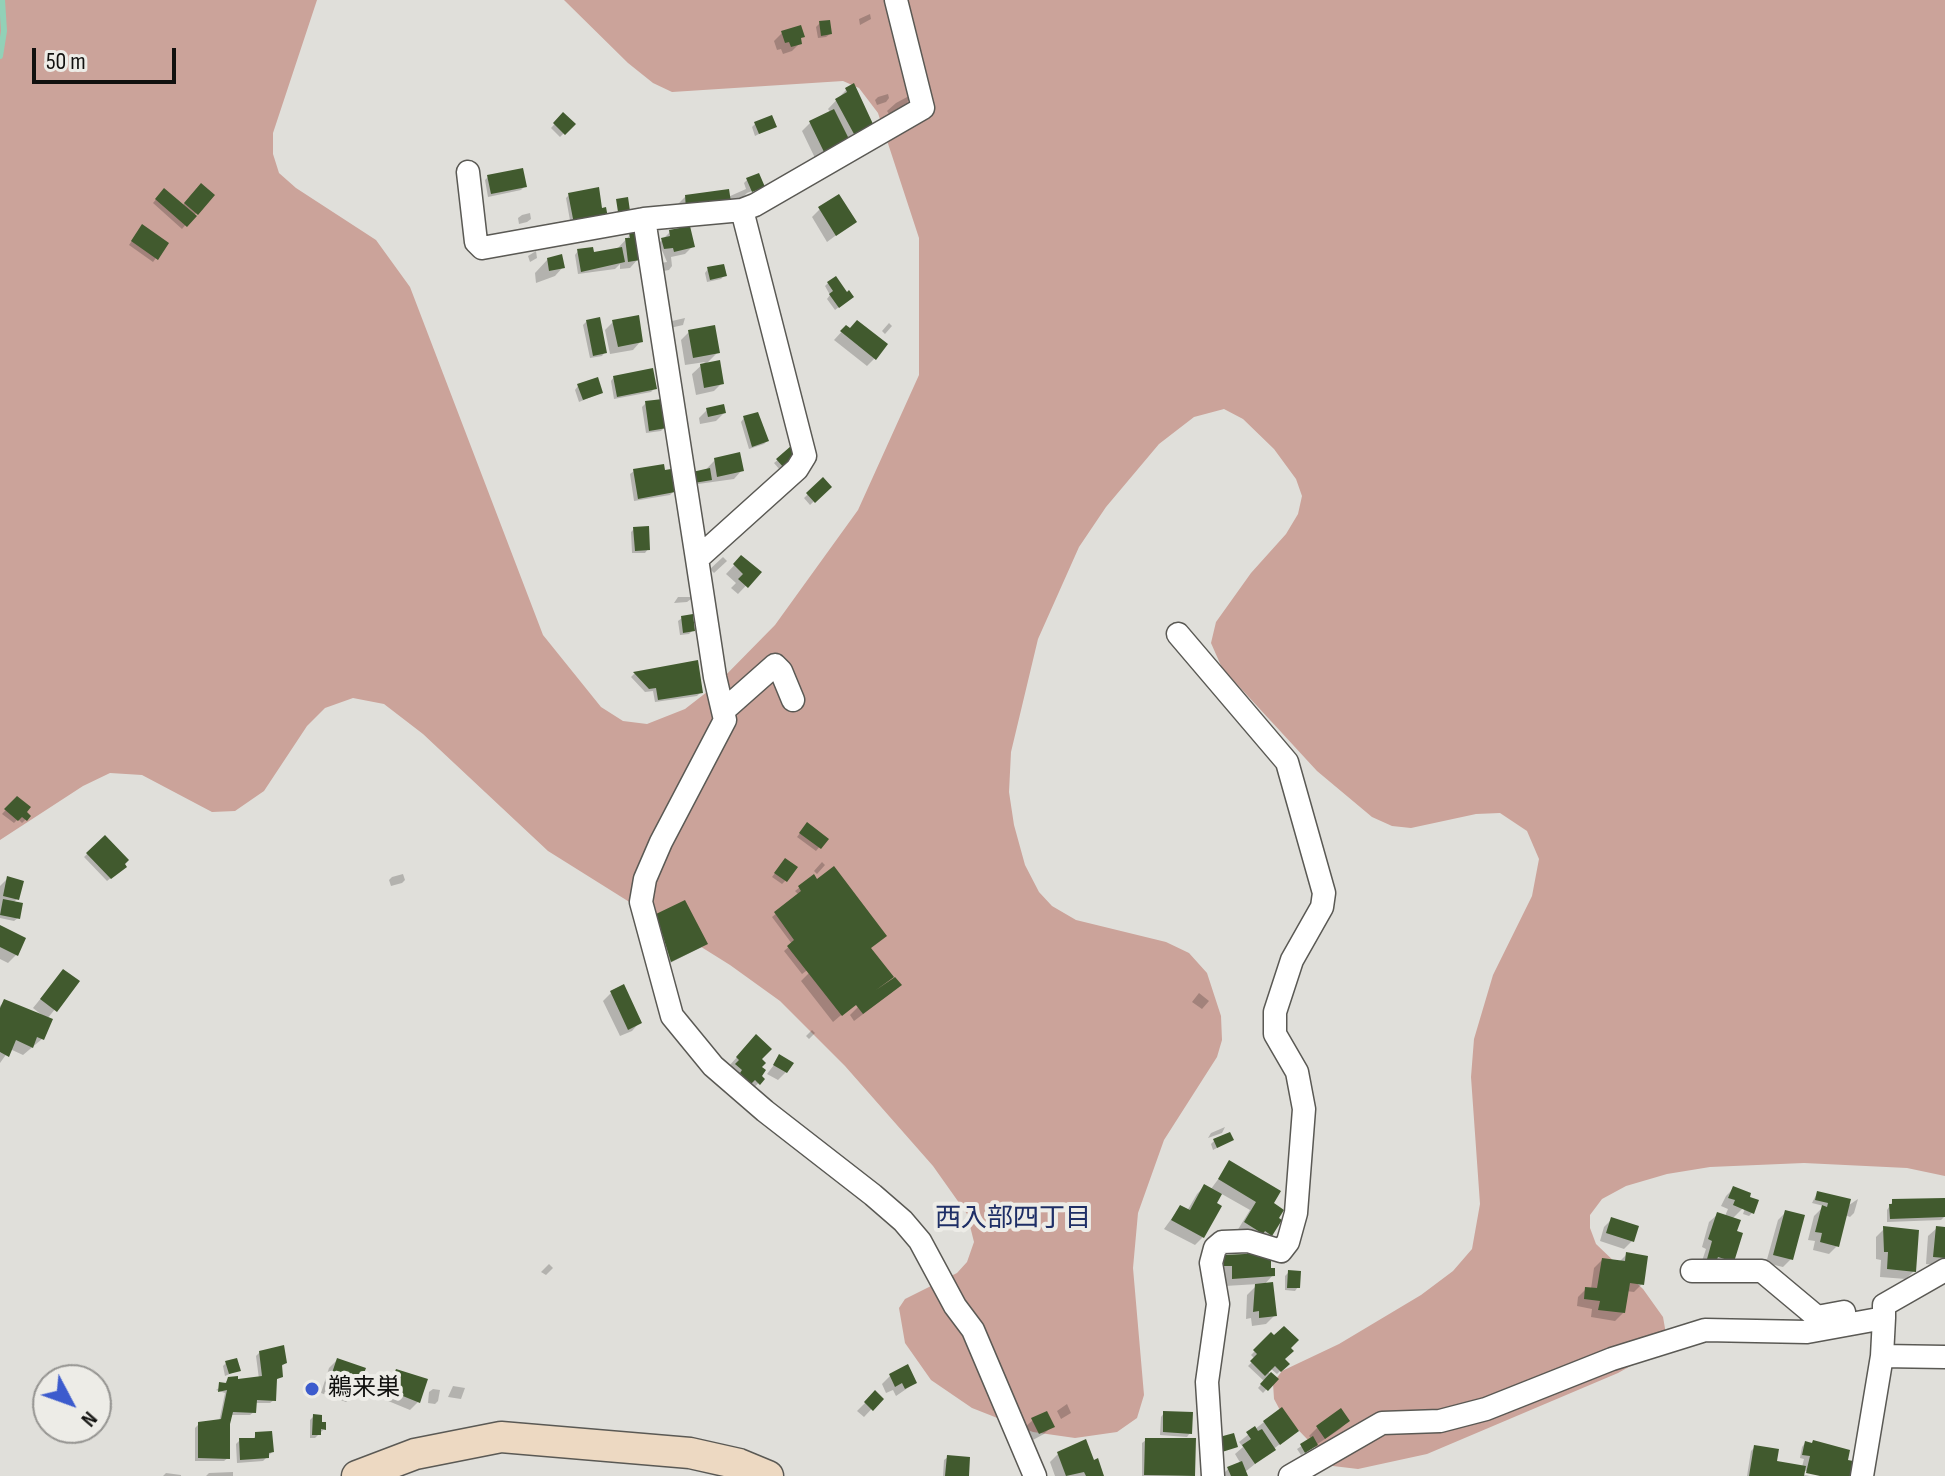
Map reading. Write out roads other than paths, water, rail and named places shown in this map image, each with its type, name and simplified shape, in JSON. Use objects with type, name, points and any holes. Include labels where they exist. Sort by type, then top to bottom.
[{"type":"main road","points":[[357,1476],[415,1454],[501,1437],[690,1453],[739,1464],[768,1476]]},
{"type":"street","points":[[468,172],[476,242],[482,248],[644,219],[742,210],[755,205],[923,108],[896,0]]},
{"type":"street","points":[[697,559],[797,469],[805,456],[742,210]]},
{"type":"street","points":[[644,219],[715,677],[725,720],[645,879],[641,902],[672,1016],[713,1066],[873,1195],[903,1221],[920,1241],[955,1306],[973,1330],[1035,1476]]},
{"type":"street","points":[[1178,634],[1287,762],[1324,893],[1322,907],[1292,960],[1275,1012],[1275,1034],[1297,1072],[1304,1109],[1296,1213],[1288,1242],[1281,1251],[1248,1241],[1222,1242],[1215,1248],[1211,1263],[1218,1304],[1207,1382],[1213,1476]]},
{"type":"street","points":[[723,711],[775,665],[781,671],[793,700]]},
{"type":"street","points":[[1290,1476],[1382,1423],[1440,1421],[1486,1409],[1612,1359],[1705,1330],[1807,1332],[1884,1312],[1945,1270]]},
{"type":"street","points":[[1692,1271],[1762,1271],[1817,1317],[1884,1312]]},
{"type":"street","points":[[1862,1476],[1882,1356],[1884,1312]]},
{"type":"street","points":[[1882,1356],[1945,1357]]},
{"type":"waterway","points":[[0,56],[4,31],[2,0]]},
{"type":"place","name":"鵜来巣","points":[[312,1389]]},
{"type":"district","name":"西入部四丁目","points":[[1013,1219]]}]
